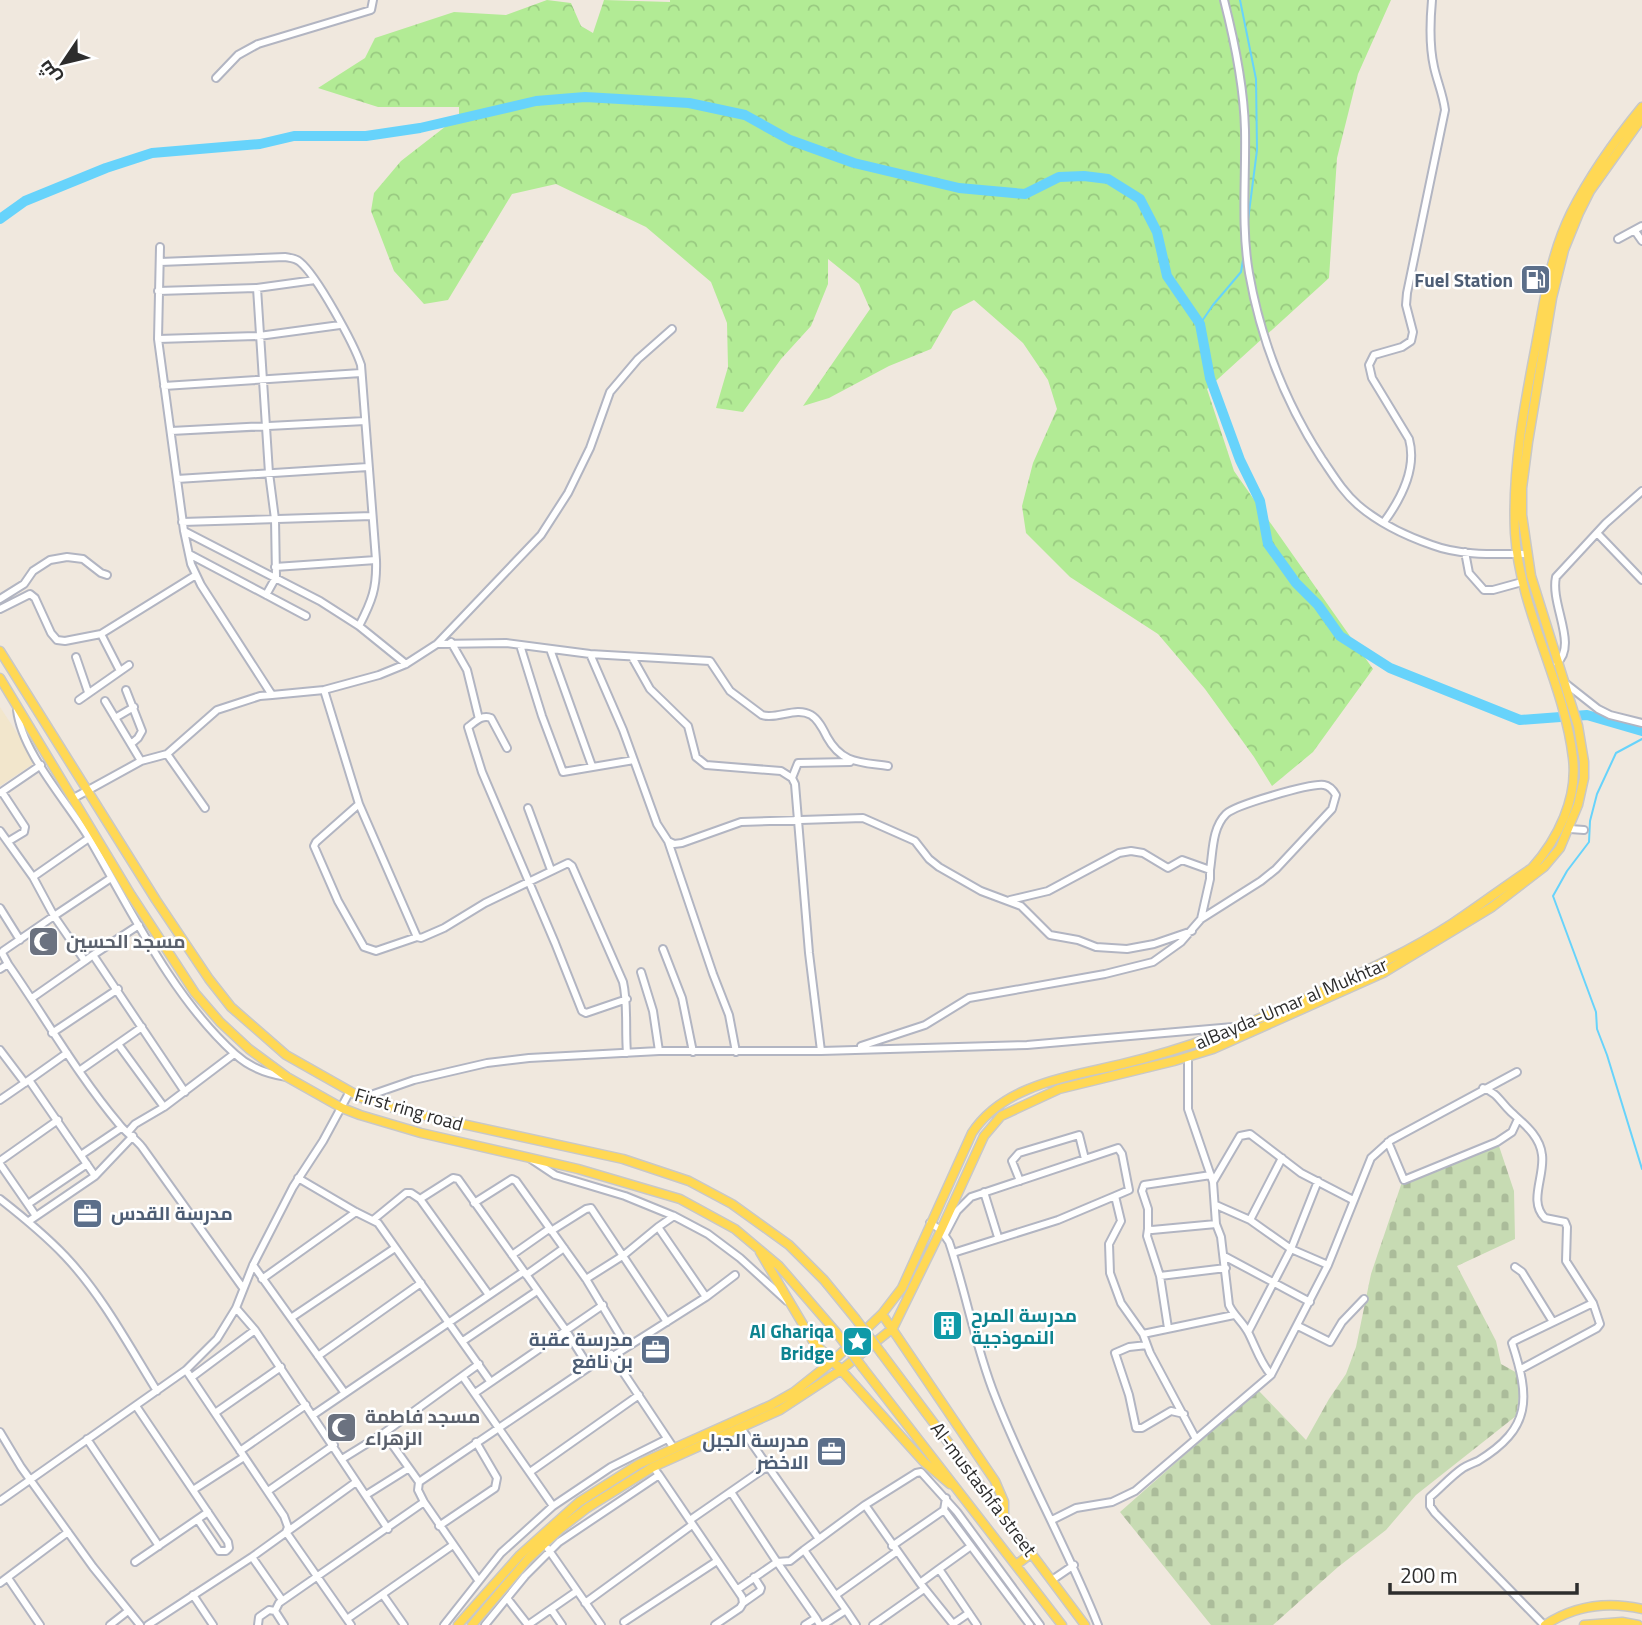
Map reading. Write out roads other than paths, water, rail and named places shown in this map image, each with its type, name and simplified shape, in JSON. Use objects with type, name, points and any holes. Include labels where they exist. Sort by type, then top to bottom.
[{"type":"main road","name":"alBayda-Umar al Mukhtar","points":[[1453,928],[1532,868],[1561,825],[1572,792],[1574,760],[1536,597],[1522,554],[1514,496],[1515,473],[1549,271],[1572,212],[1599,165],[1642,107]]},
{"type":"main road","name":"alBayda-Umar al Mukhtar","points":[[472,1625],[510,1579],[587,1508],[653,1467],[669,1453],[741,1428],[780,1410],[841,1370],[893,1328],[943,1232],[984,1136],[1001,1116],[1059,1089],[1188,1058],[1231,1041],[1373,973],[1492,907],[1544,867],[1560,848],[1570,829],[1584,778],[1578,726],[1564,681],[1552,664],[1522,582],[1522,488],[1533,408],[1558,273],[1571,230],[1590,191],[1642,118]]},
{"type":"main road","name":"First ring road","points":[[0,651],[208,979],[239,1014],[286,1055],[349,1093],[403,1111],[623,1159],[689,1181],[732,1204],[789,1245],[824,1280],[882,1354]]},
{"type":"main road","name":"First ring road","points":[[0,678],[72,799],[195,993],[249,1049],[287,1077],[342,1108],[421,1133],[527,1156],[642,1186],[680,1199],[735,1230],[779,1266],[836,1332]]},
{"type":"main road","points":[[24,718],[37,710]]},
{"type":"main road","points":[[159,937],[174,928]]},
{"type":"main road","name":"alBayda-Umar al Mukhtar","points":[[458,1625],[496,1580],[552,1524],[610,1480],[794,1392],[833,1361],[882,1314],[902,1288],[972,1133],[987,1113],[1000,1103],[1051,1081],[1175,1051],[1245,1026],[1373,973]]},
{"type":"main road","points":[[226,1027],[239,1014]]},
{"type":"main road","points":[[759,1249],[814,1343],[915,1453],[962,1494]]},
{"type":"main road","points":[[882,1314],[995,1481],[1004,1502],[1004,1515]]},
{"type":"main road","name":"Al-mustashfa street","points":[[836,1332],[1062,1625]]},
{"type":"main road","name":"Al-mustashfa street","points":[[882,1354],[1086,1625]]},
{"type":"main road","points":[[1016,1565],[1032,1553]]},
{"type":"main road","points":[[1544,1625],[1561,1614],[1583,1608],[1606,1605],[1642,1609]]},
{"type":"main road","points":[[1584,1625],[1608,1622],[1638,1625]]},
{"type":"street","points":[[216,78],[238,55],[258,44],[371,10],[373,0]]},
{"type":"street","points":[[1224,0],[1237,54],[1245,129],[1244,230],[1249,273],[1276,375],[1313,446],[1346,493],[1359,506],[1398,531],[1434,546],[1465,552],[1522,554]]},
{"type":"street","points":[[1384,522],[1398,503],[1412,450],[1409,439],[1372,378],[1369,365],[1374,355],[1402,347],[1411,341],[1413,332],[1406,305],[1407,293],[1445,110],[1430,42],[1432,0]]},
{"type":"street","points":[[1618,239],[1642,226]]},
{"type":"street","points":[[1635,231],[1642,242]]},
{"type":"street","points":[[160,247],[158,339],[182,522],[189,554],[197,575],[272,695]]},
{"type":"street","points":[[160,262],[285,257],[295,259],[315,281],[355,349],[361,373],[377,582],[372,601],[359,626]]},
{"type":"street","points":[[159,291],[257,288],[315,281]]},
{"type":"street","points":[[257,288],[269,473],[275,519],[276,577],[266,595]]},
{"type":"street","points":[[158,339],[259,336],[340,325]]},
{"type":"street","points":[[72,799],[141,761],[167,754],[217,710],[260,696],[324,690],[379,675],[425,654],[541,535],[568,493],[590,448],[610,392],[638,359],[672,329]]},
{"type":"street","points":[[164,386],[361,373]]},
{"type":"street","points":[[170,431],[365,421]]},
{"type":"street","points":[[177,479],[368,467]]},
{"type":"street","points":[[1552,664],[1564,654],[1566,647],[1555,596],[1556,578],[1597,533],[1642,491]]},
{"type":"street","points":[[1635,498],[1642,506]]},
{"type":"street","points":[[182,522],[372,516]]},
{"type":"street","points":[[184,531],[276,577],[359,626],[406,664]]},
{"type":"street","points":[[1597,533],[1642,580]]},
{"type":"street","points":[[1465,552],[1469,573],[1484,590],[1522,582]]},
{"type":"street","points":[[189,554],[306,616]]},
{"type":"street","points":[[0,599],[24,584],[33,571],[50,560],[83,559],[107,575]]},
{"type":"street","points":[[275,567],[376,560]]},
{"type":"street","points":[[0,609],[30,594],[35,598],[51,634],[57,640],[65,641],[101,634],[197,575]]},
{"type":"street","points":[[101,634],[120,671]]},
{"type":"street","points":[[437,644],[451,642],[520,645],[590,654],[710,661],[725,686],[762,715],[767,717],[798,712],[812,715],[836,752],[856,762]]},
{"type":"street","points":[[451,642],[467,670],[479,719]]},
{"type":"street","points":[[520,645],[560,769],[567,772],[634,760]]},
{"type":"street","points":[[550,649],[592,766]]},
{"type":"street","points":[[590,654],[657,824],[668,841],[729,1015],[736,1052]]},
{"type":"street","points":[[76,657],[88,692]]},
{"type":"street","points":[[632,657],[650,689],[688,726],[693,751],[700,761],[706,765],[781,771],[792,778],[795,784],[809,953],[821,1051]]},
{"type":"street","points":[[79,700],[129,665]]},
{"type":"street","points":[[1564,681],[1598,709],[1642,723]]},
{"type":"street","points":[[126,690],[142,731],[131,744]]},
{"type":"street","points":[[324,690],[359,804],[417,937]]},
{"type":"street","points":[[105,701],[141,761]]},
{"type":"street","points":[[17,704],[22,735],[89,838],[164,966],[197,1013],[234,1054],[253,1068],[270,1075],[287,1077]]},
{"type":"street","points":[[115,718],[134,707]]},
{"type":"street","points":[[506,748],[491,718],[487,716],[479,719],[468,727],[482,772],[582,1011],[586,1013],[627,999]]},
{"type":"street","points":[[167,754],[205,808]]},
{"type":"street","points":[[792,778],[798,763],[856,762],[888,766]]},
{"type":"street","points":[[9,841],[24,832],[25,827],[1,793],[41,765]]},
{"type":"street","points":[[856,1048],[925,1025],[969,998],[1105,974],[1153,962],[1167,954],[1201,919],[1276,869],[1332,809],[1336,794],[1332,788],[1326,785],[1311,786],[1228,812],[1217,827],[1201,919]]},
{"type":"street","points":[[359,804],[314,846],[338,901],[364,947],[376,951],[421,938],[568,863],[572,866],[623,982],[627,999],[624,1013],[627,1053]]},
{"type":"street","points":[[528,808],[551,870]]},
{"type":"street","points":[[668,841],[674,844],[682,843],[741,822],[863,818],[915,841],[939,867],[981,891],[1021,906],[1050,935],[1078,940],[1096,947],[1127,949],[1154,944],[1192,931]]},
{"type":"street","points":[[1570,829],[1584,830]]},
{"type":"street","points":[[0,831],[33,877],[54,916],[85,961]]},
{"type":"street","points":[[33,877],[89,838]]},
{"type":"street","points":[[1010,900],[1048,891],[1110,857],[1131,851],[1152,857],[1168,868],[1182,860],[1210,870]]},
{"type":"street","points":[[111,878],[2,953],[79,1071],[243,1288]]},
{"type":"street","points":[[0,908],[20,940]]},
{"type":"street","points":[[32,998],[139,925]]},
{"type":"street","points":[[663,949],[682,998],[693,1052]]},
{"type":"street","points":[[93,955],[185,1092]]},
{"type":"street","points":[[0,969],[8,964]]},
{"type":"street","points":[[641,972],[653,1011],[659,1051]]},
{"type":"street","points":[[52,1032],[118,989]]},
{"type":"street","points":[[362,1098],[414,1080],[488,1063],[659,1051],[821,1051],[1027,1045],[1245,1026]]},
{"type":"street","points":[[79,1071],[142,1027]]},
{"type":"street","points":[[118,1044],[164,1107]]},
{"type":"street","points":[[0,1050],[58,1120],[94,1176]]},
{"type":"street","points":[[0,1100],[67,1054]]},
{"type":"street","points":[[29,1221],[94,1176],[135,1124],[164,1107],[234,1054]]},
{"type":"street","points":[[1188,1058],[1188,1109],[1212,1179],[1229,1305],[1248,1332],[1270,1375]]},
{"type":"street","points":[[1052,1520],[1076,1508],[1112,1502],[1135,1490],[1270,1375],[1328,1265],[1371,1157],[1388,1142],[1483,1088],[1517,1072]]},
{"type":"street","points":[[1483,1088],[1493,1091],[1534,1134],[1542,1156],[1538,1206],[1545,1218],[1565,1222],[1566,1261],[1593,1303],[1600,1324],[1521,1369]]},
{"type":"street","points":[[0,1501],[186,1370],[217,1339],[236,1308],[253,1265],[298,1178],[349,1093]]},
{"type":"street","points":[[1388,1142],[1404,1180],[1497,1142],[1512,1132],[1518,1119]]},
{"type":"street","points":[[36,1216],[0,1163],[58,1120]]},
{"type":"street","points":[[81,1155],[127,1132]]},
{"type":"street","points":[[1212,1179],[1240,1136],[1245,1133],[1318,1181],[1353,1200]]},
{"type":"street","points":[[1020,1181],[1012,1161],[1019,1153],[1079,1135],[1085,1159]]},
{"type":"street","points":[[943,1232],[962,1204],[984,1192],[1116,1148],[1120,1150],[1129,1190],[1058,1220],[953,1253]]},
{"type":"street","points":[[527,1156],[555,1175],[625,1196],[674,1216],[708,1234],[740,1258],[791,1304]]},
{"type":"street","points":[[1250,1220],[1282,1158]]},
{"type":"street","points":[[28,1204],[87,1164]]},
{"type":"street","points":[[298,1178],[378,1223],[490,1381]]},
{"type":"street","points":[[420,1199],[453,1178],[461,1182],[589,1367]]},
{"type":"street","points":[[474,1203],[514,1179],[586,1279],[627,1347]]},
{"type":"street","points":[[1168,1328],[1160,1276],[1147,1236],[1148,1209],[1142,1191],[1144,1185],[1212,1179]]},
{"type":"street","points":[[1248,1332],[1292,1249],[1318,1181]]},
{"type":"street","points":[[984,1192],[998,1237]]},
{"type":"street","points":[[373,1220],[406,1193],[411,1193],[420,1199],[489,1295]]},
{"type":"street","points":[[1115,1196],[1121,1221],[1110,1244],[1110,1273],[1121,1303],[1143,1334],[1196,1439]]},
{"type":"street","points":[[0,1199],[29,1221],[67,1258],[119,1329],[157,1391]]},
{"type":"street","points":[[1216,1205],[1250,1220],[1292,1249],[1328,1265]]},
{"type":"street","points":[[512,1255],[586,1209],[591,1209],[667,1322]]},
{"type":"street","points":[[262,1279],[356,1212]]},
{"type":"street","points":[[586,1279],[624,1255],[674,1216]]},
{"type":"street","points":[[930,1223],[943,1232],[953,1253],[980,1355],[995,1395],[1018,1452],[1074,1565],[1098,1625]]},
{"type":"street","points":[[1148,1229],[1216,1224]]},
{"type":"street","points":[[659,1227],[706,1297]]},
{"type":"street","points":[[291,1318],[396,1248]]},
{"type":"street","points":[[313,1415],[447,1321],[564,1248]]},
{"type":"street","points":[[1224,1256],[1310,1302]]},
{"type":"street","points":[[253,1265],[344,1392]]},
{"type":"street","points":[[1160,1276],[1226,1268]]},
{"type":"street","points":[[1515,1268],[1522,1272],[1553,1322]]},
{"type":"street","points":[[613,1356],[706,1297],[734,1275]]},
{"type":"street","points":[[318,1356],[421,1283]]},
{"type":"street","points":[[463,1341],[537,1291]]},
{"type":"street","points":[[1298,1326],[1330,1342],[1342,1322],[1364,1299]]},
{"type":"street","points":[[1544,1625],[1430,1506],[1430,1497],[1463,1468],[1479,1460],[1505,1439],[1519,1423],[1524,1382],[1512,1343],[1593,1303]]},
{"type":"street","points":[[475,1393],[603,1305]]},
{"type":"street","points":[[236,1308],[281,1367],[388,1529]]},
{"type":"street","points":[[1143,1334],[1234,1315]]},
{"type":"street","points":[[191,1377],[255,1330]]},
{"type":"street","points":[[1147,1345],[1129,1347],[1115,1353],[1129,1395],[1136,1428],[1142,1428],[1171,1411],[1184,1413]]},
{"type":"street","points":[[419,1482],[608,1354],[613,1356],[667,1439],[669,1453]]},
{"type":"street","points":[[342,1458],[384,1433],[479,1364]]},
{"type":"street","points":[[215,1413],[281,1367]]},
{"type":"street","points":[[186,1370],[288,1523],[286,1532],[349,1622],[453,1545]]},
{"type":"street","points":[[463,1377],[553,1506]]},
{"type":"street","points":[[530,1472],[639,1395]]},
{"type":"street","points":[[193,1490],[306,1405]]},
{"type":"street","points":[[136,1406],[229,1544],[226,1551],[219,1551],[198,1520]]},
{"type":"street","points":[[741,1428],[819,1539]]},
{"type":"street","points":[[0,1432],[30,1480],[140,1625]]},
{"type":"street","points":[[384,1433],[419,1482],[418,1490],[424,1502],[478,1580]]},
{"type":"street","points":[[87,1439],[159,1546]]},
{"type":"street","points":[[444,1625],[501,1553],[553,1506],[611,1467],[667,1439]]},
{"type":"street","points":[[439,1525],[495,1488],[498,1483],[476,1442]]},
{"type":"street","points":[[268,1491],[334,1445]]},
{"type":"street","points":[[585,1603],[768,1466]]},
{"type":"street","points":[[653,1467],[738,1588],[743,1603]]},
{"type":"street","points":[[366,1495],[409,1468]]},
{"type":"street","points":[[738,1588],[777,1562],[790,1561],[865,1506],[921,1472],[946,1498],[1038,1624]]},
{"type":"street","points":[[485,1625],[547,1547],[659,1475]]},
{"type":"street","points":[[148,1625],[252,1557],[356,1482]]},
{"type":"street","points":[[731,1492],[822,1625],[846,1610]]},
{"type":"street","points":[[836,1595],[944,1510],[946,1498]]},
{"type":"street","points":[[275,1611],[282,1600],[424,1502]]},
{"type":"street","points":[[865,1506],[894,1549],[952,1624],[969,1613]]},
{"type":"street","points":[[944,1510],[1030,1625]]},
{"type":"street","points":[[135,1562],[208,1512]]},
{"type":"street","points":[[0,1583],[68,1532]]},
{"type":"street","points":[[873,1625],[939,1569],[971,1546]]},
{"type":"street","points":[[547,1547],[601,1625]]},
{"type":"street","points":[[804,1550],[856,1625]]},
{"type":"street","points":[[252,1557],[282,1600]]},
{"type":"street","points":[[623,1624],[717,1561]]},
{"type":"street","points":[[1052,1580],[1074,1565]]},
{"type":"street","points":[[939,1569],[977,1625]]},
{"type":"street","points":[[715,1625],[760,1591],[761,1588],[754,1577]]},
{"type":"street","points":[[8,1578],[40,1625]]},
{"type":"street","points":[[507,1598],[528,1625],[577,1591]]},
{"type":"street","points":[[193,1595],[213,1625]]},
{"type":"street","points":[[383,1595],[404,1625]]},
{"type":"street","points":[[551,1609],[562,1625]]},
{"type":"street","points":[[258,1625],[259,1617],[269,1610],[275,1611],[284,1625]]},
{"type":"street","points":[[110,1625],[128,1611]]},
{"type":"street","points":[[805,1625],[816,1618]]},
{"type":"waterway","points":[[1240,0],[1256,79],[1257,150],[1247,228]]},
{"type":"waterway","points":[[0,219],[25,201],[106,168],[152,153],[260,144],[294,136],[366,136],[420,128],[536,101],[585,97],[689,103],[745,115],[790,140],[854,163],[959,188],[1025,194],[1059,177],[1108,179],[1140,199],[1157,232],[1167,276],[1200,324],[1210,378],[1240,460],[1260,501],[1268,544],[1340,636],[1390,668],[1520,720],[1587,715],[1642,731]]},
{"type":"waterway","points":[[1200,324],[1241,272],[1244,254]]},
{"type":"waterway","points":[[1642,739],[1616,753],[1597,794],[1590,821],[1589,842],[1567,871],[1553,896],[1596,1012],[1597,1029],[1642,1169]]},
{"type":"place","name":"Fuel Station","points":[[1536,280]]},
{"type":"place","name":"مسجد الحسين","points":[[43,941]]},
{"type":"place","name":"مدرسة القدس","points":[[88,1213]]},
{"type":"place","name":"مدرسة المرح النموذجية","points":[[948,1326]]},
{"type":"place","name":"Al Ghariqa Bridge","points":[[857,1342]]},
{"type":"place","name":"مدرسة عقبة بن نافع","points":[[656,1350]]},
{"type":"place","name":"مسجد فاطمة الزهراء","points":[[342,1427]]},
{"type":"place","name":"مدرسة الجبل الاخضر","points":[[832,1451]]}]
